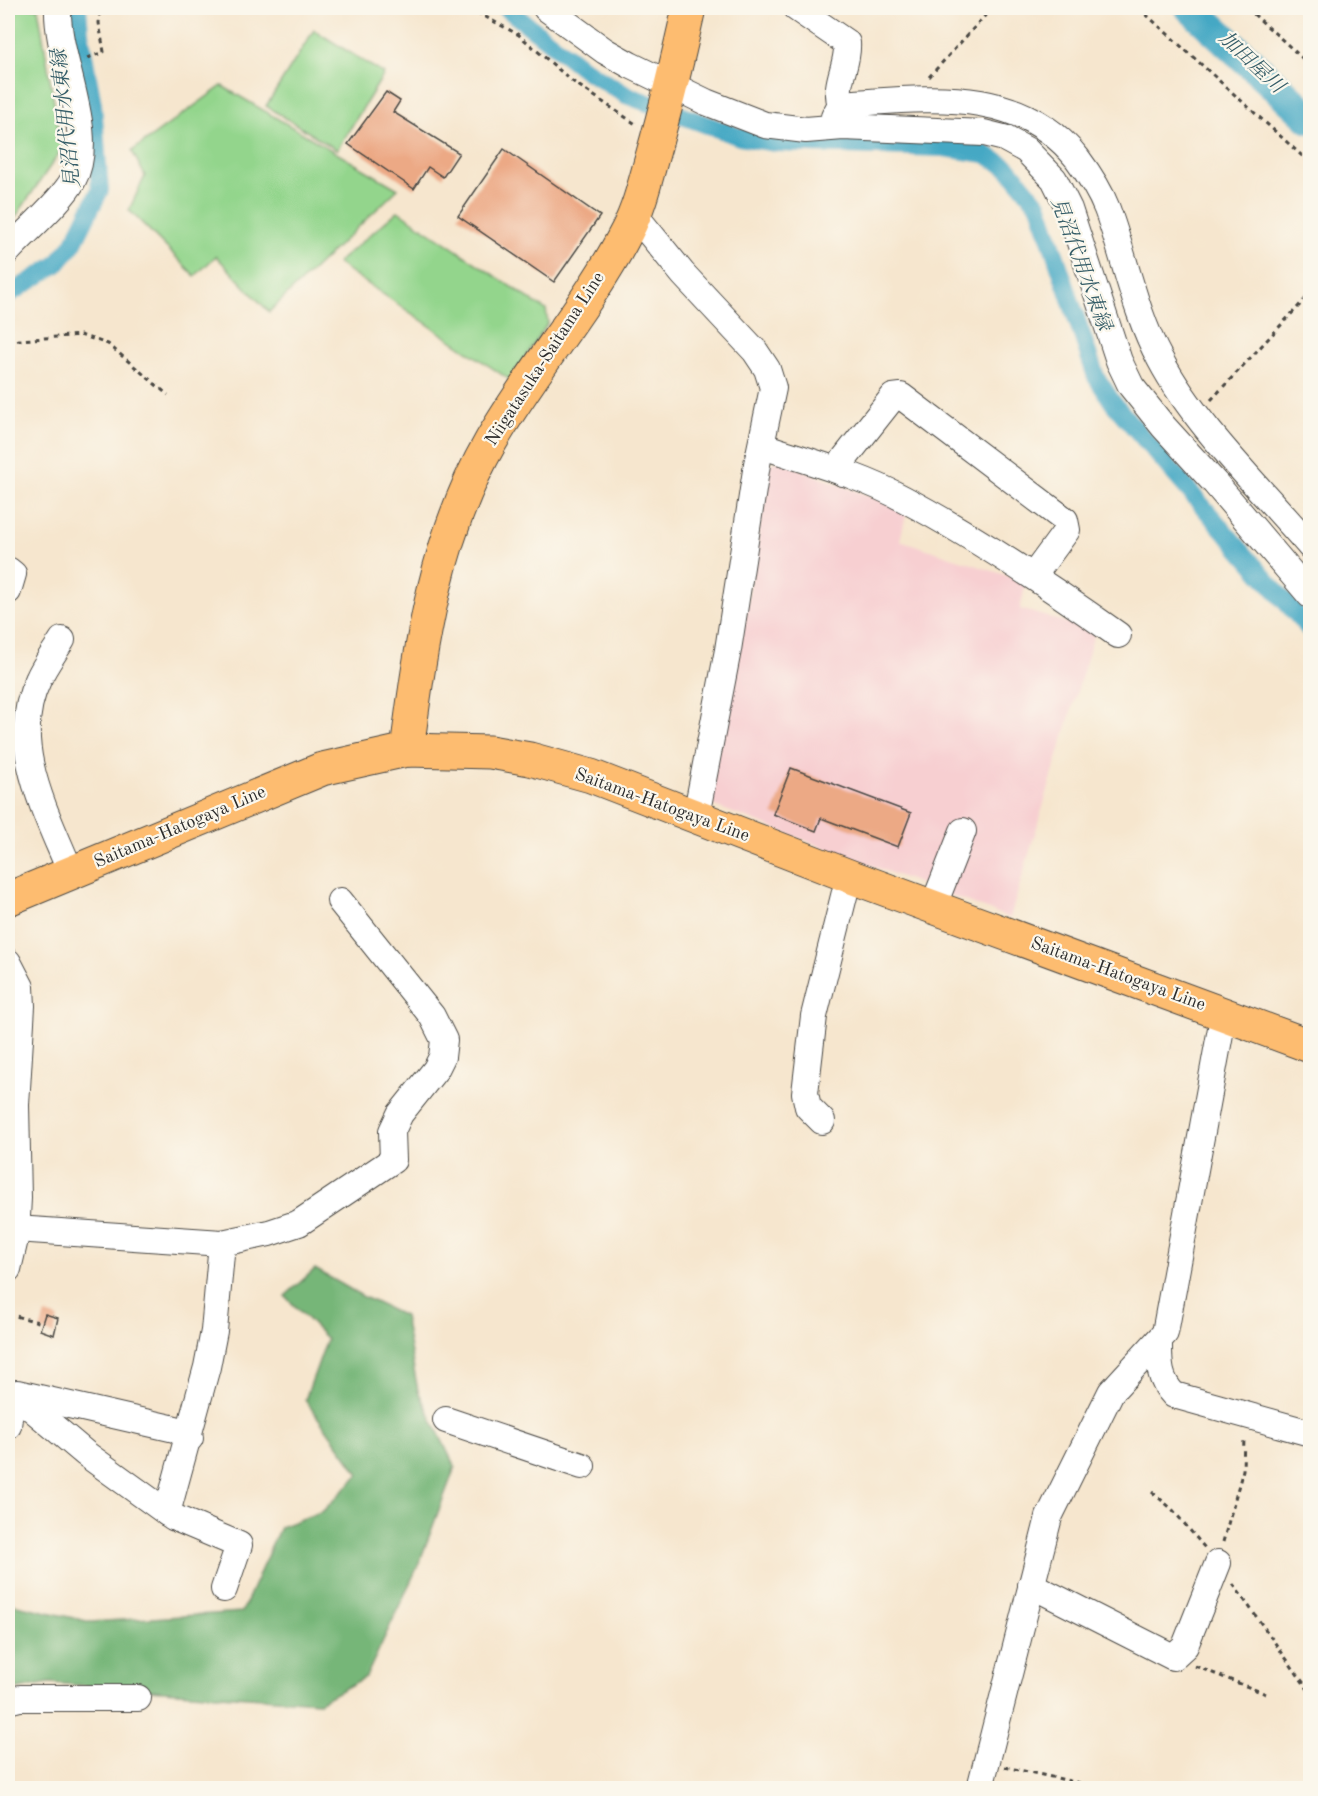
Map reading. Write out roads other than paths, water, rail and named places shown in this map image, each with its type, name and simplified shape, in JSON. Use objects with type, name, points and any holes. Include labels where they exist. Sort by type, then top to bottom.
[{"type":"main road","name":"Niigatasuka-Saitama Line","points":[[407,750],[424,627],[446,543],[489,443],[516,399],[602,273],[634,214],[650,128],[671,88],[689,8]]},
{"type":"main road","name":"Saitama-Hatogaya Line","points":[[8,899],[322,769],[407,750],[490,752],[530,759],[591,777],[849,876],[1224,1012],[1311,1046]]},
{"type":"street","points":[[8,251],[67,188],[79,165],[80,130],[60,38],[58,8]]},
{"type":"street","points":[[546,8],[605,51],[671,88],[765,125],[806,130],[827,128],[984,133],[1004,138],[1026,150],[1054,179],[1068,209],[1119,362],[1131,386],[1162,426],[1215,483],[1311,595]]},
{"type":"street","points":[[796,8],[847,43],[848,55],[837,94],[841,104]]},
{"type":"street","points":[[841,104],[918,99],[980,102],[1019,112],[1048,128],[1069,148],[1089,174],[1106,206],[1158,357],[1177,389],[1311,546]]},
{"type":"street","points":[[827,128],[841,104]]},
{"type":"street","points":[[634,214],[767,369],[773,388],[763,446],[757,464],[728,650],[696,816]]},
{"type":"street","points":[[843,473],[844,459],[893,397],[901,396],[1065,520],[1067,530],[1034,575]]},
{"type":"street","points":[[763,446],[843,473],[904,499],[1034,575],[1118,635]]},
{"type":"street","points":[[8,570],[13,574],[8,591]]},
{"type":"street","points":[[62,640],[37,681],[17,725],[34,782],[71,873]]},
{"type":"street","points":[[933,907],[963,831]]},
{"type":"street","points":[[822,1121],[808,1107],[807,1082],[814,1016],[849,876]]},
{"type":"street","points":[[16,1229],[222,1243],[299,1223],[393,1160],[392,1131],[400,1114],[426,1084],[442,1057],[444,1040],[432,1016],[340,901]]},
{"type":"street","points":[[8,962],[21,987],[22,1006],[16,1105],[16,1229],[8,1269]]},
{"type":"street","points":[[980,1788],[1049,1517],[1111,1392],[1165,1333],[1224,1012]]},
{"type":"street","points":[[167,1513],[190,1438],[214,1331],[222,1243]]},
{"type":"street","points":[[1159,1340],[1159,1368],[1164,1386],[1174,1395],[1311,1433]]},
{"type":"street","points":[[9,1392],[175,1429],[190,1438]]},
{"type":"street","points":[[8,1426],[9,1392]]},
{"type":"street","points":[[9,1392],[95,1461],[167,1513],[193,1527],[239,1545],[224,1589]]},
{"type":"street","points":[[446,1420],[582,1466]]},
{"type":"street","points":[[1031,1585],[1173,1657],[1185,1646],[1218,1563]]},
{"type":"street","points":[[8,1701],[20,1698],[138,1698]]},
{"type":"waterway","name":"見沼代用水東縁","points":[[8,295],[57,264],[73,244],[100,190],[93,104],[80,33],[78,8]]},
{"type":"waterway","name":"見沼代用水東縁","points":[[506,8],[584,69],[626,95],[740,137],[776,143],[944,148],[985,154],[1008,168],[1039,206],[1096,377],[1113,403],[1310,630]]},
{"type":"waterway","name":"加田屋川","points":[[1191,8],[1310,118]]}]
